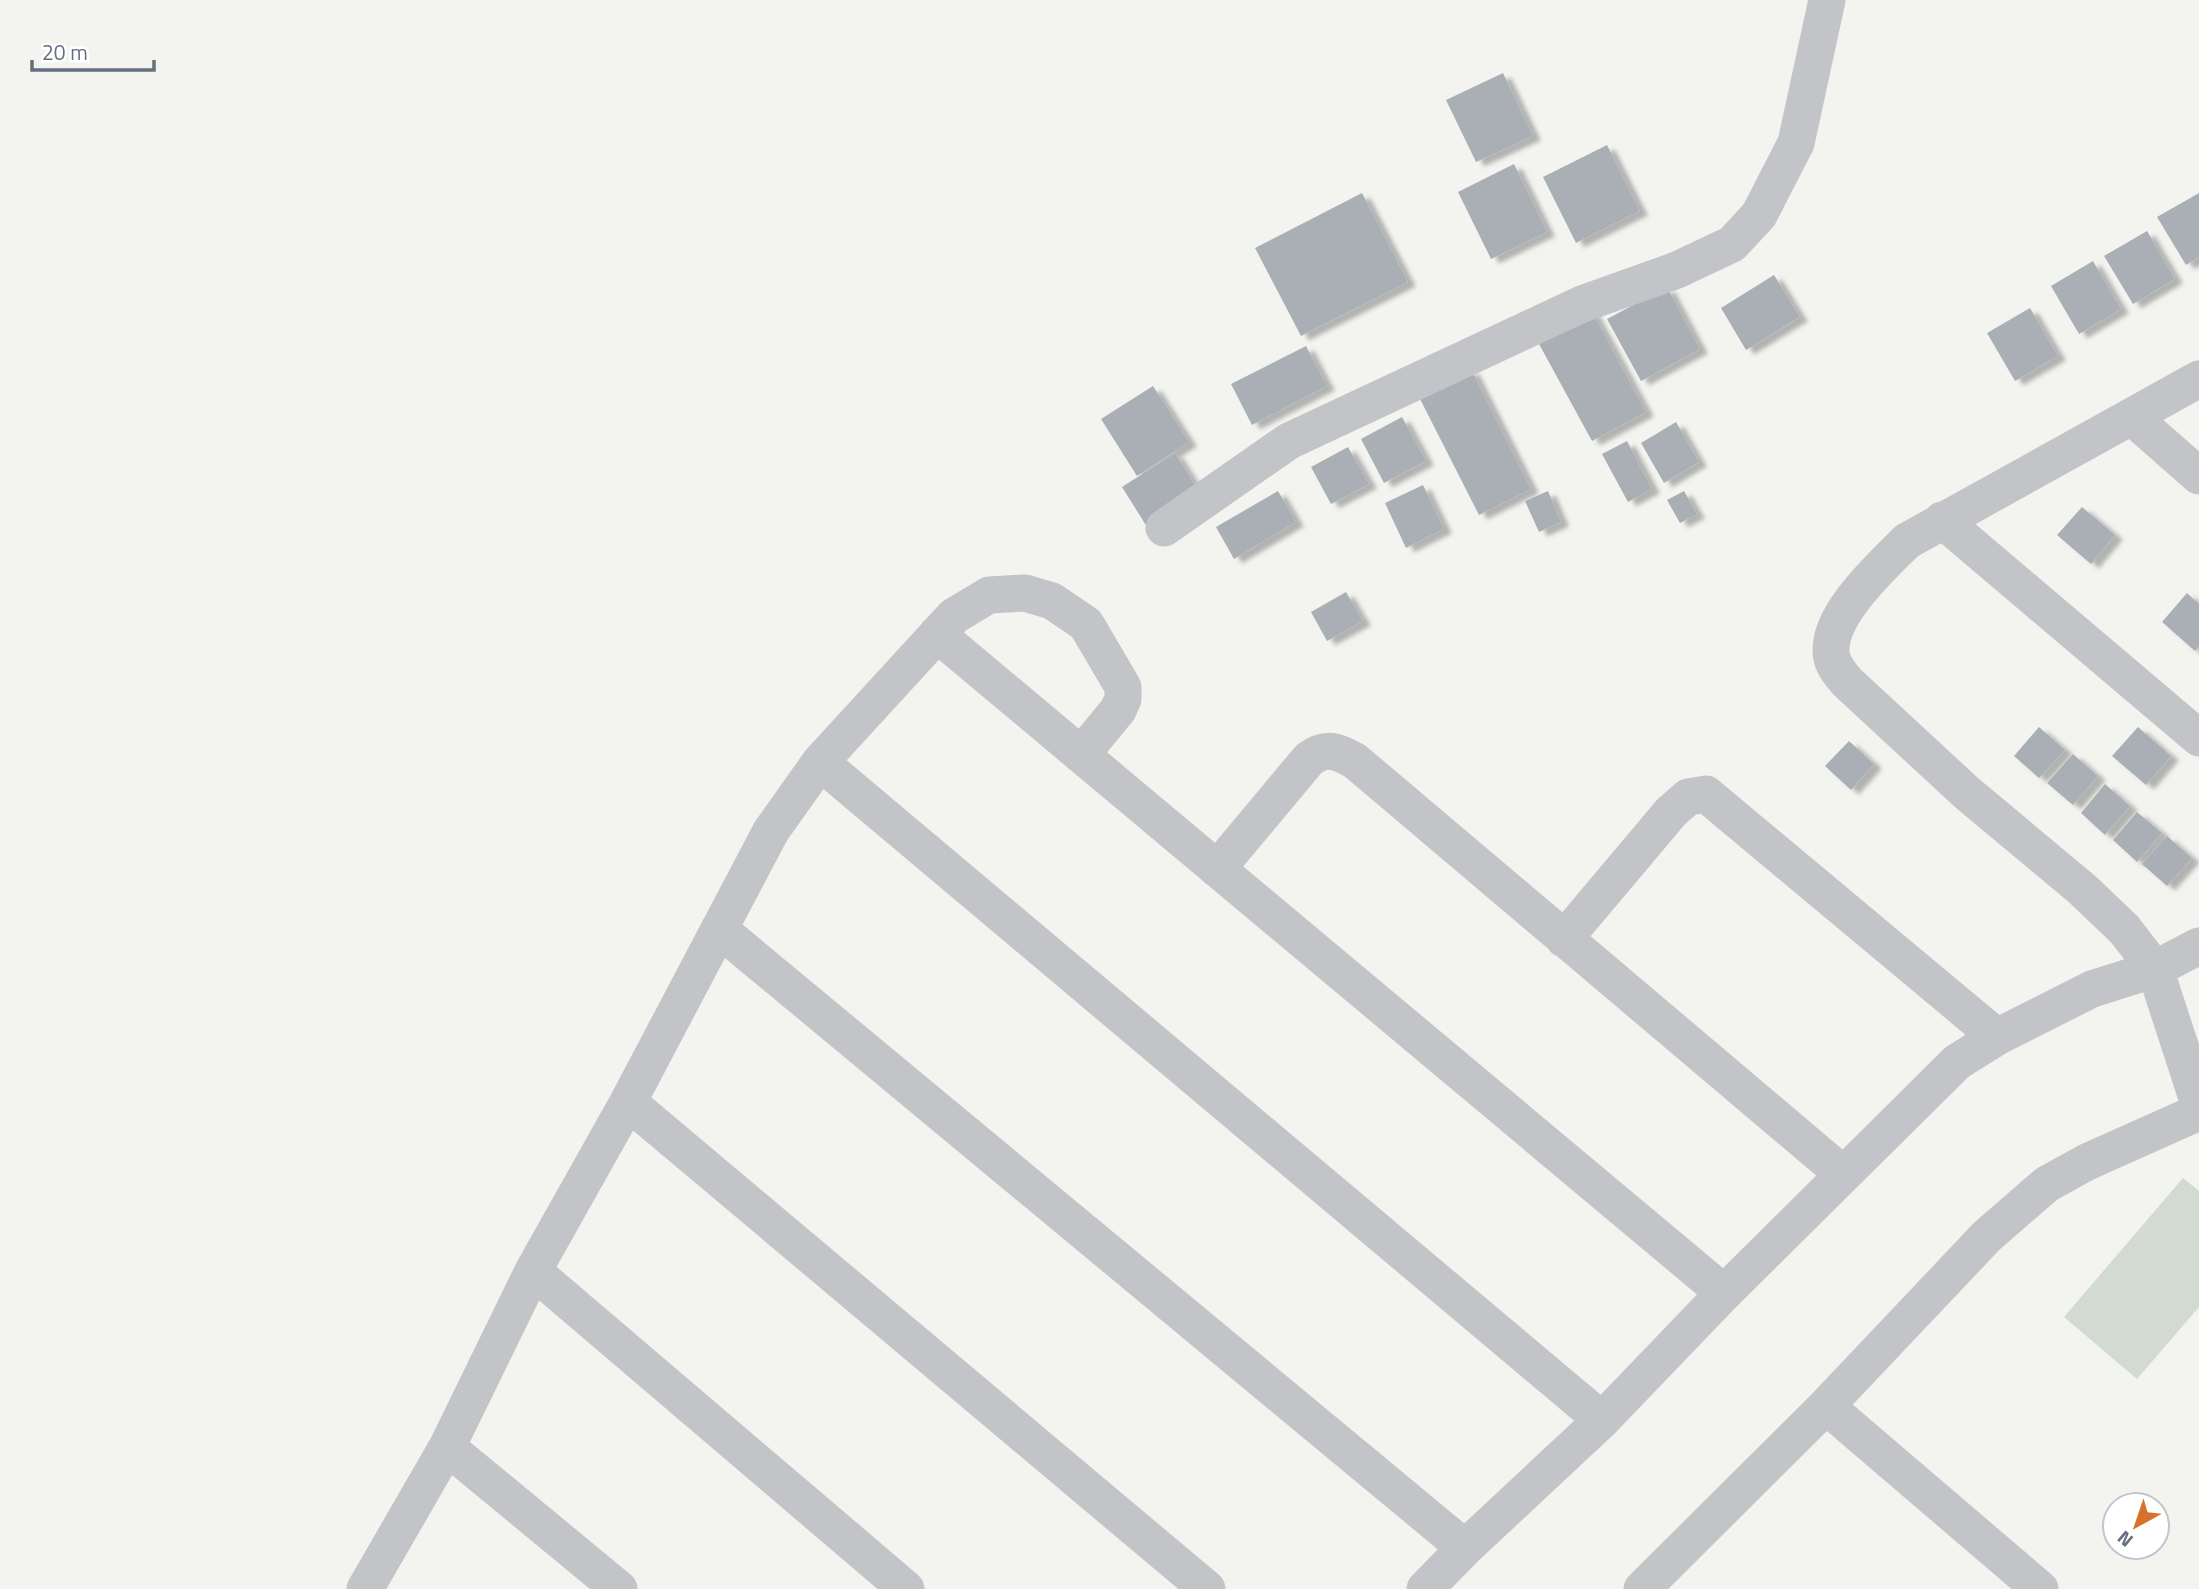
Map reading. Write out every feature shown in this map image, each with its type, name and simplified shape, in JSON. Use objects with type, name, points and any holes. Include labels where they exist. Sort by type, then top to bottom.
[{"type":"street","points":[[1164,528],[1289,441],[1582,304],[1677,270],[1731,244],[1759,215],[1796,143],[1827,0]]},
{"type":"street","points":[[2199,379],[1907,541],[1855,598],[1834,630],[1832,659],[1846,682],[1967,793],[2124,929],[2155,969],[2199,1104]]},
{"type":"street","points":[[2133,418],[2199,476]]},
{"type":"street","points":[[1942,520],[2199,738]]},
{"type":"street","points":[[365,1589],[447,1447],[533,1271],[628,1102],[771,831],[820,762],[954,616],[989,595],[1026,593],[1052,601],[1086,624],[1123,687],[1123,699],[1118,710],[1081,755]]},
{"type":"street","points":[[937,634],[1724,1293]]},
{"type":"street","points":[[1217,869],[1309,759],[1320,751],[1334,749],[1355,761],[1843,1174]]},
{"type":"street","points":[[820,762],[1602,1420]]},
{"type":"street","points":[[1564,939],[1671,812],[1688,797],[1706,794],[1997,1037]]},
{"type":"street","points":[[719,929],[1465,1548]]},
{"type":"street","points":[[1425,1589],[1602,1420],[1724,1293],[1957,1062],[1997,1037],[2091,989],[2155,969],[2199,946]]},
{"type":"street","points":[[628,1102],[1207,1589]]},
{"type":"street","points":[[1642,1589],[1826,1406],[1987,1236],[2047,1184],[2087,1162],[2199,1112]]},
{"type":"street","points":[[533,1271],[906,1589]]},
{"type":"street","points":[[1826,1406],[2040,1589]]},
{"type":"street","points":[[447,1447],[598,1582]]},
{"type":"shaded area","points":[[2183,1178],[2199,1191],[2199,1307],[2137,1379],[2064,1317]]},
{"type":"building","points":[[1503,73],[1533,136],[1476,162],[1446,100]]},
{"type":"building","points":[[1607,145],[1640,211],[1576,243],[1543,177]]},
{"type":"building","points":[[1514,164],[1547,232],[1491,259],[1458,192]]},
{"type":"building","points":[[1362,193],[1408,282],[1301,336],[1255,248]]},
{"type":"building","points":[[2199,193],[2199,257],[2186,265],[2157,217]]},
{"type":"building","points":[[2147,231],[2175,279],[2133,304],[2104,256]]},
{"type":"building","points":[[2093,261],[2121,309],[2079,334],[2051,286]]},
{"type":"building","points":[[1774,275],[1800,317],[1746,350],[1721,308]]},
{"type":"building","points":[[1667,287],[1700,349],[1641,381],[1607,319]]},
{"type":"building","points":[[1588,304],[1646,412],[1592,441],[1533,333]]},
{"type":"building","points":[[2030,308],[2058,356],[2015,381],[1987,333]]},
{"type":"building","points":[[1306,346],[1327,386],[1252,425],[1231,384]]},
{"type":"building","points":[[1471,369],[1531,489],[1479,515],[1418,395]]},
{"type":"building","points":[[1153,386],[1189,442],[1137,476],[1101,419]]},
{"type":"building","points":[[1402,417],[1426,461],[1384,483],[1361,439]]},
{"type":"building","points":[[1676,422],[1699,462],[1664,483],[1641,443]]},
{"type":"building","points":[[1627,441],[1652,489],[1628,502],[1602,454]]},
{"type":"building","points":[[1348,447],[1369,484],[1331,504],[1311,467]]},
{"type":"building","points":[[1175,453],[1202,496],[1149,530],[1122,487]]},
{"type":"building","points":[[1423,485],[1444,529],[1406,548],[1385,503]]},
{"type":"building","points":[[1278,491],[1296,522],[1234,559],[1216,527]]},
{"type":"building","points":[[1548,491],[1561,522],[1539,532],[1525,501]]},
{"type":"building","points":[[1684,491],[1697,514],[1680,523],[1667,500]]},
{"type":"building","points":[[2082,507],[2115,535],[2091,564],[2057,535]]},
{"type":"building","points":[[1346,592],[1363,621],[1327,641],[1311,612]]},
{"type":"building","points":[[2187,593],[2199,604],[2199,646],[2195,651],[2162,622]]},
{"type":"building","points":[[2039,727],[2065,750],[2039,778],[2014,756]]},
{"type":"building","points":[[2138,727],[2171,756],[2146,785],[2112,756]]},
{"type":"building","points":[[1849,741],[1874,764],[1851,790],[1825,766]]},
{"type":"building","points":[[2073,754],[2098,776],[2073,805],[2047,783]]},
{"type":"building","points":[[2105,784],[2130,806],[2105,835],[2081,813]]},
{"type":"building","points":[[2137,812],[2162,833],[2137,862],[2113,840]]},
{"type":"building","points":[[2167,836],[2192,858],[2167,886],[2142,864]]}]
